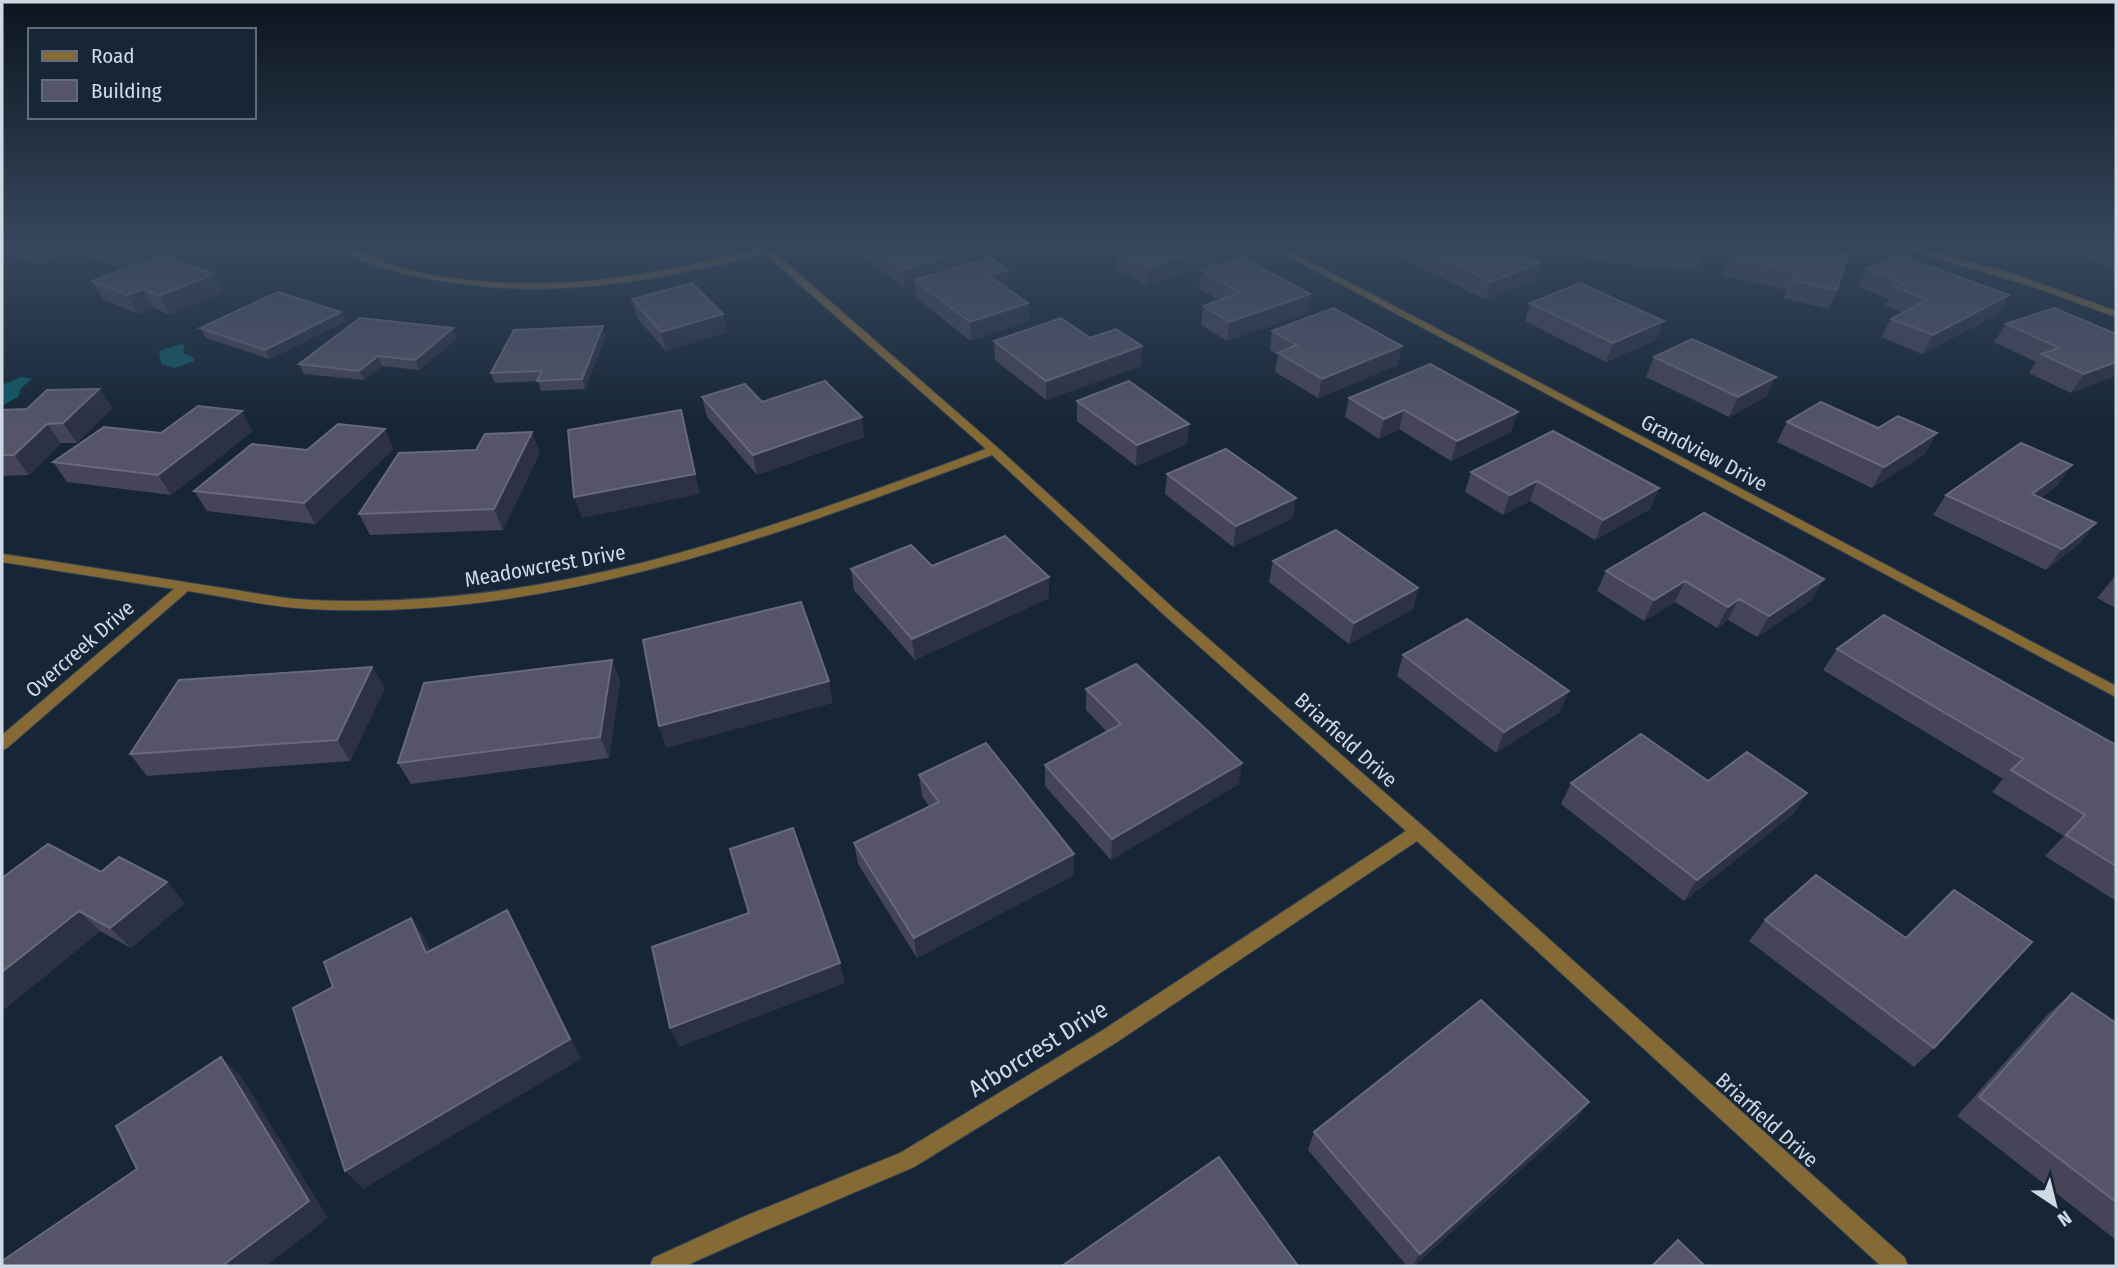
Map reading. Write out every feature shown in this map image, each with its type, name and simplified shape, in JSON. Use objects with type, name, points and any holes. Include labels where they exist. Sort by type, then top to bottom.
[{"type":"street","name":"Briarfield Drive","points":[[833,306],[1897,1266]]},
{"type":"street","name":"Grandview Drive","points":[[1387,306],[2116,692]]},
{"type":"street","points":[[2097,306],[2116,314]]},
{"type":"street","name":"Meadowcrest Drive","points":[[2,558],[309,605],[397,605],[494,600],[645,570],[779,530],[994,450]]},
{"type":"street","name":"Overcreek Drive","points":[[2,744],[185,587]]},
{"type":"street","name":"Arborcrest Drive","points":[[661,1266],[751,1224],[906,1160],[1110,1036],[1418,832]]},
{"type":"shaded area","points":[[185,345],[183,353],[194,358],[194,361],[175,368],[161,364],[159,351]]},
{"type":"shaded area","points":[[21,377],[32,379],[20,389],[19,396],[2,406],[2,385]]},
{"type":"building","points":[[247,306],[323,306],[341,312],[265,350],[200,328]]},
{"type":"building","points":[[638,306],[715,306],[723,314],[661,332]]},
{"type":"building","points":[[949,306],[1018,306],[970,322]]},
{"type":"building","points":[[1203,306],[1275,306],[1229,322]]},
{"type":"building","points":[[1537,306],[1631,306],[1664,321],[1613,343]]},
{"type":"building","points":[[1916,306],[1988,306],[1933,335],[1891,319]]},
{"type":"building","points":[[1333,308],[1402,346],[1322,379],[1278,353],[1297,345],[1272,331]]},
{"type":"building","points":[[2054,308],[2116,334],[2116,362],[2084,374],[2041,354],[2060,348],[2006,324]]},
{"type":"building","points":[[360,318],[453,328],[415,360],[378,356],[359,371],[299,364]]},
{"type":"building","points":[[1061,318],[1090,338],[1116,329],[1142,346],[1046,381],[994,341]]},
{"type":"building","points":[[603,326],[582,379],[537,381],[542,371],[491,373],[514,330]]},
{"type":"building","points":[[1692,339],[1776,377],[1738,397],[1654,357]]},
{"type":"building","points":[[1430,364],[1518,412],[1457,441],[1404,410],[1384,419],[1349,398]]},
{"type":"building","points":[[825,381],[862,417],[753,455],[702,397],[745,384],[762,402]]},
{"type":"building","points":[[1129,381],[1189,424],[1137,445],[1077,401]]},
{"type":"building","points":[[99,389],[63,423],[47,424],[14,455],[2,455],[2,410],[27,409],[47,390]]},
{"type":"building","points":[[1821,402],[1878,428],[1898,416],[1937,433],[1884,467],[1787,422]]},
{"type":"building","points":[[198,406],[242,411],[158,475],[53,462],[104,427],[161,433]]},
{"type":"building","points":[[681,410],[695,474],[574,497],[568,430]]},
{"type":"building","points":[[338,424],[385,429],[304,503],[194,491],[252,444],[307,450]]},
{"type":"building","points":[[1553,431],[1659,488],[1603,520],[1537,481],[1510,495],[1471,472]]},
{"type":"building","points":[[532,432],[494,509],[359,514],[399,453],[476,450],[485,434]]},
{"type":"building","points":[[2021,443],[2072,465],[2032,494],[2096,523],[2062,549],[1946,495]]},
{"type":"building","points":[[1226,449],[1296,498],[1236,526],[1167,474]]},
{"type":"building","points":[[1704,513],[1824,579],[1769,616],[1739,599],[1728,607],[1685,581],[1654,600],[1606,571]]},
{"type":"building","points":[[1336,530],[1418,588],[1354,623],[1273,561]]},
{"type":"building","points":[[1005,536],[1049,577],[912,639],[851,569],[911,545],[932,566]]},
{"type":"building","points":[[801,602],[829,681],[659,726],[643,640]]},
{"type":"building","points":[[1884,615],[2116,745],[2116,866],[2066,835],[2085,815],[2011,770],[2023,759],[1837,649]]},
{"type":"building","points":[[1467,619],[1569,691],[1504,732],[1403,655]]},
{"type":"building","points":[[612,660],[600,737],[398,763],[424,683]]},
{"type":"building","points":[[1136,664],[1242,763],[1112,839],[1045,765],[1121,724],[1086,689]]},
{"type":"building","points":[[372,667],[337,740],[130,754],[179,680]]},
{"type":"building","points":[[1641,734],[1708,781],[1747,752],[1807,793],[1697,880],[1571,783]]},
{"type":"building","points":[[986,743],[1074,854],[914,938],[854,843],[939,802],[919,775]]},
{"type":"building","points":[[793,828],[840,963],[670,1028],[652,947],[749,913],[730,849]]},
{"type":"building","points":[[48,844],[101,872],[119,857],[167,882],[110,928],[79,911],[2,972],[2,878]]},
{"type":"building","points":[[1816,875],[1906,938],[1954,890],[2032,942],[1934,1048],[1765,920]]},
{"type":"building","points":[[507,910],[570,1039],[345,1171],[293,1008],[333,987],[324,962],[411,918],[426,953]]},
{"type":"building","points":[[2072,993],[2116,1023],[2116,1202],[1979,1097]]},
{"type":"building","points":[[1481,1000],[1589,1102],[1420,1254],[1314,1132]]},
{"type":"building","points":[[221,1057],[309,1201],[222,1266],[2,1266],[2,1261],[137,1169],[116,1126]]},
{"type":"building","points":[[1219,1157],[1298,1266],[1062,1266]]},
{"type":"building","points":[[1678,1240],[1705,1266],[1652,1266]]}]
